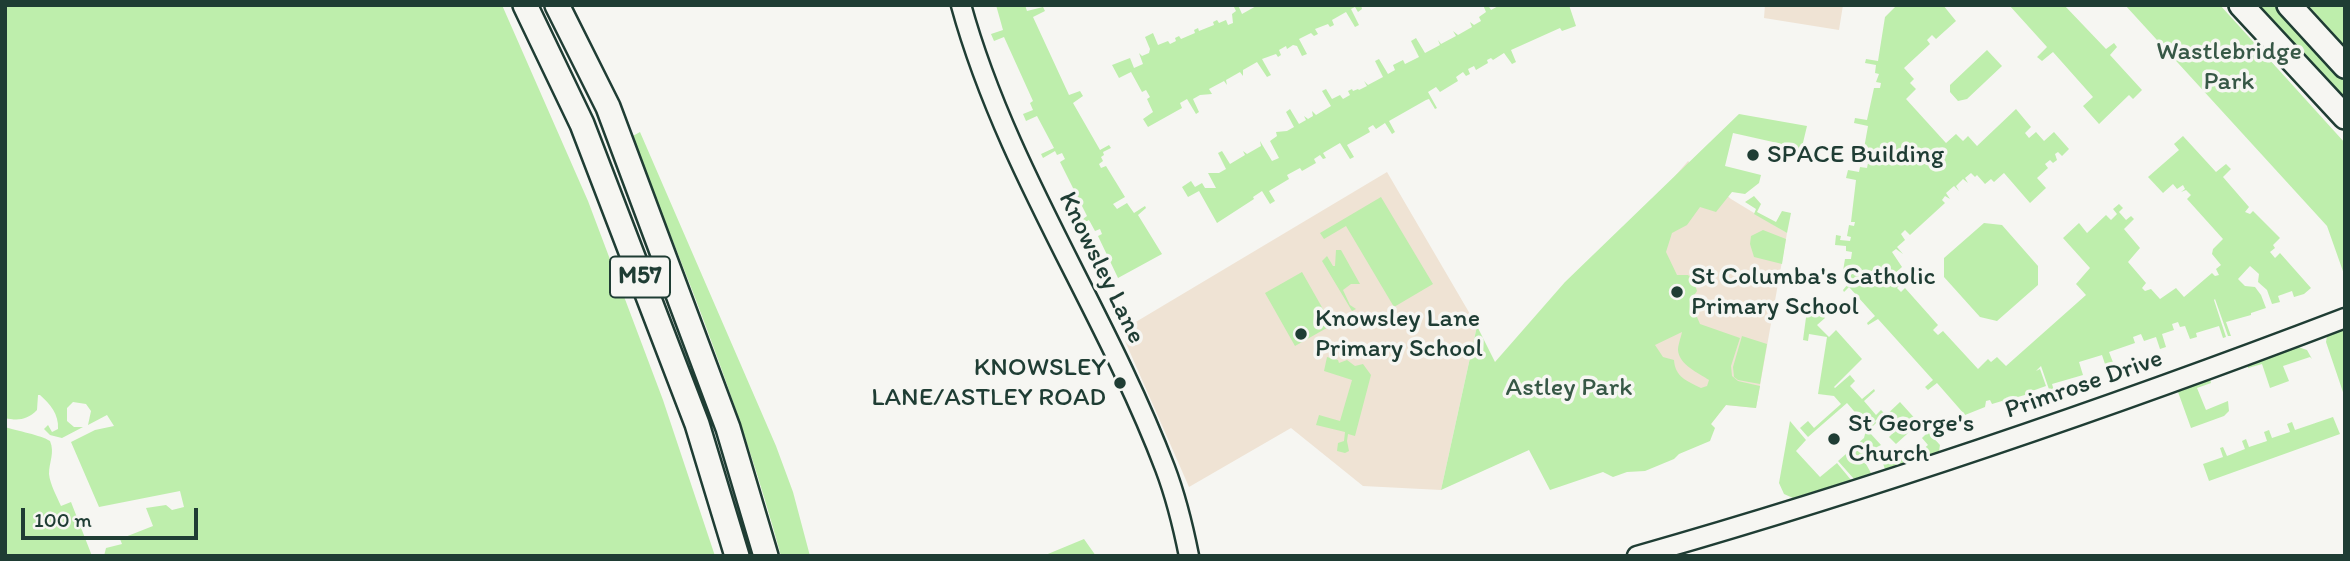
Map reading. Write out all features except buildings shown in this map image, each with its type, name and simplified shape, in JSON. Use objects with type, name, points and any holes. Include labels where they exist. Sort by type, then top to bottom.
[{"type":"highway","name":"M57","points":[[525,5],[592,150],[697,424],[737,556]]},
{"type":"highway","name":"M57","points":[[557,5],[613,120],[728,428],[766,556]]},
{"type":"highway","points":[[2241,5],[2345,117]]},
{"type":"highway","points":[[2288,5],[2345,66]]},
{"type":"street","name":"Knowsley Lane","points":[[961,5],[973,48],[1005,130],[1101,326],[1165,469],[1189,556]]},
{"type":"street","name":"Primrose Drive","points":[[1637,556],[1956,457],[2128,398],[2345,318]]},
{"type":"shaded area","points":[[1765,5],[1843,5],[1839,30],[1764,18]]},
{"type":"shaded area","name":"St Columba's Catholic Primary School","points":[[1688,161],[1731,199],[1787,233],[1756,408],[1726,405],[1711,424],[1576,291]]},
{"type":"shaded area","name":"Knowsley Lane Primary School","points":[[1387,172],[1477,326],[1441,490],[1363,486],[1291,428],[1189,487],[1125,341],[1129,326]]},
{"type":"green space","points":[[5,5],[502,5],[588,201],[663,400],[715,556],[104,556],[106,548],[122,544],[120,539],[153,526],[146,508],[166,505],[172,510],[184,507],[180,491],[99,507],[71,442],[95,430],[114,426],[107,415],[88,425],[91,411],[86,404],[73,402],[67,408],[67,421],[74,427],[83,427],[62,438],[50,435],[44,429],[48,425],[52,432],[58,429],[58,424],[53,410],[40,395],[37,410],[30,416],[5,418]]},
{"type":"green space","points":[[996,5],[1025,5],[1027,11],[1043,7],[1045,11],[1033,17],[1069,95],[1080,91],[1083,96],[1073,103],[1100,150],[1109,145],[1111,148],[1103,152],[1103,161],[1099,164],[1101,168],[1106,166],[1125,197],[1113,204],[1117,209],[1127,203],[1134,213],[1145,206],[1138,215],[1162,254],[1118,278],[1098,236],[1102,234],[1100,229],[1095,231],[1089,220],[1077,226],[1076,224],[1087,216],[1060,162],[1065,159],[1062,153],[1057,155],[1055,151],[1043,158],[1041,154],[1054,148],[1037,116],[1026,121],[1023,114],[1033,110],[1030,103],[1033,101],[1004,37],[994,41],[991,34],[1003,30]]},
{"type":"green space","points":[[1233,5],[1238,5],[1242,14],[1258,5],[1361,5],[1362,9],[1358,12],[1355,7],[1351,9],[1359,25],[1355,27],[1346,12],[1332,20],[1334,25],[1330,27],[1328,24],[1315,29],[1318,34],[1314,36],[1311,33],[1299,39],[1307,54],[1302,56],[1297,46],[1293,45],[1279,50],[1281,55],[1278,57],[1276,54],[1262,59],[1271,75],[1267,77],[1257,62],[1243,70],[1243,76],[1240,72],[1226,80],[1227,85],[1224,81],[1209,89],[1212,94],[1193,99],[1199,112],[1196,114],[1187,99],[1180,103],[1182,108],[1148,127],[1143,119],[1153,112],[1146,90],[1142,92],[1131,72],[1119,78],[1112,65],[1130,58],[1134,68],[1143,64],[1139,53],[1142,56],[1149,53],[1145,37],[1153,33],[1158,45],[1168,41],[1170,44],[1179,36],[1181,39],[1195,33],[1194,30],[1198,28],[1199,31],[1214,25],[1213,22],[1217,20],[1219,23],[1226,20],[1228,25],[1233,23],[1232,14],[1236,11]]},
{"type":"green space","points":[[1483,5],[1488,5],[1491,10],[1500,5],[1569,5],[1576,26],[1562,31],[1560,28],[1511,50],[1516,62],[1512,64],[1504,53],[1493,60],[1487,60],[1488,63],[1476,70],[1474,66],[1468,69],[1470,74],[1466,76],[1463,72],[1456,77],[1458,81],[1440,92],[1436,87],[1428,92],[1437,108],[1435,109],[1429,99],[1389,121],[1395,132],[1392,134],[1385,123],[1376,129],[1373,125],[1368,128],[1370,132],[1347,145],[1354,157],[1350,159],[1340,143],[1323,153],[1326,158],[1323,159],[1320,155],[1314,159],[1316,163],[1287,175],[1289,179],[1269,191],[1275,201],[1270,204],[1262,191],[1217,223],[1199,191],[1188,197],[1182,187],[1191,181],[1195,187],[1202,183],[1205,188],[1216,188],[1208,173],[1219,173],[1226,169],[1218,153],[1222,151],[1230,164],[1245,155],[1243,151],[1247,154],[1261,146],[1260,141],[1272,161],[1279,158],[1270,141],[1277,136],[1276,132],[1294,127],[1286,112],[1290,109],[1299,124],[1306,120],[1304,116],[1308,119],[1313,116],[1312,111],[1316,115],[1331,106],[1322,91],[1326,89],[1332,99],[1340,95],[1343,99],[1350,95],[1348,91],[1367,86],[1364,81],[1368,85],[1383,77],[1375,61],[1379,59],[1388,74],[1395,70],[1393,65],[1403,60],[1405,64],[1419,57],[1411,41],[1416,38],[1425,53],[1440,45],[1438,40],[1441,44],[1456,36],[1453,31],[1458,35],[1472,27],[1470,22],[1474,25],[1481,21],[1479,17],[1486,12]]},
{"type":"green space","points":[[1897,5],[1943,5],[1956,21],[1936,39],[1932,35],[1927,40],[1930,44],[1904,68],[1914,79],[1910,83],[1916,89],[1906,99],[1946,143],[1956,134],[1963,141],[1968,136],[1977,146],[2016,109],[2031,127],[2025,133],[2029,138],[2036,132],[2044,141],[2054,132],[2069,149],[2062,156],[2058,152],[2055,154],[2057,160],[2053,163],[2050,160],[2045,164],[2048,168],[2037,178],[2046,188],[2030,203],[2004,173],[1994,182],[1991,179],[1985,184],[1977,175],[1975,177],[1971,173],[1965,178],[1968,183],[1963,179],[1956,186],[1959,191],[1954,186],[1946,193],[1950,199],[1945,196],[1942,200],[1945,203],[1910,235],[1905,230],[1901,234],[1905,240],[1897,247],[1903,254],[1896,249],[1892,252],[1902,267],[1893,275],[1901,284],[1897,288],[1901,292],[1905,288],[1938,325],[1933,330],[1938,335],[1943,331],[1978,369],[1988,359],[1991,362],[1997,357],[2006,366],[2086,295],[2076,284],[2090,268],[2063,238],[2079,223],[2087,233],[2106,215],[2111,220],[2117,214],[2113,209],[2119,204],[2123,208],[2119,212],[2126,220],[2131,216],[2134,219],[2124,229],[2140,248],[2128,262],[2146,283],[2142,288],[2145,291],[2151,289],[2160,299],[2176,288],[2184,297],[2212,273],[2219,275],[2216,269],[2221,265],[2212,254],[2213,249],[2223,239],[2187,199],[2191,195],[2186,190],[2181,192],[2185,189],[2183,185],[2177,189],[2173,184],[2163,193],[2148,177],[2179,150],[2174,144],[2183,136],[2216,172],[2226,164],[2231,169],[2223,177],[2249,207],[2245,212],[2250,214],[2253,211],[2280,238],[2270,252],[2275,258],[2280,253],[2311,288],[2294,297],[2292,291],[2278,296],[2280,302],[2272,304],[2267,290],[2258,282],[2259,274],[2250,266],[2238,279],[2245,286],[2255,287],[2266,308],[2226,322],[2231,336],[2228,336],[2215,299],[2226,337],[2223,338],[2219,326],[2196,333],[2197,337],[2190,339],[2185,326],[2180,327],[2178,322],[2172,324],[2174,330],[2162,334],[2166,347],[2160,349],[2156,337],[2144,341],[2141,334],[2133,337],[2135,343],[2109,352],[2114,365],[2106,367],[2102,355],[2079,362],[2083,375],[2052,384],[2056,397],[2052,398],[2041,366],[2036,371],[2040,369],[2046,386],[2007,400],[2011,412],[2006,414],[2002,401],[1992,404],[1990,400],[1986,401],[1985,407],[1965,415],[1937,383],[1928,390],[1925,387],[1933,380],[1878,319],[1868,325],[1875,316],[1849,287],[1844,292],[1850,273],[1843,271],[1845,259],[1851,259],[1852,252],[1846,251],[1846,246],[1835,245],[1836,235],[1841,236],[1840,240],[1850,241],[1851,237],[1847,236],[1849,225],[1854,226],[1855,222],[1851,222],[1856,180],[1846,178],[1848,170],[1859,172],[1860,167],[1867,168],[1868,163],[1862,161],[1868,161],[1868,156],[1863,154],[1868,126],[1854,123],[1855,118],[1867,120],[1874,88],[1880,88],[1881,83],[1876,82],[1879,74],[1875,73],[1876,65],[1865,63],[1866,59],[1878,61],[1885,17]]},
{"type":"green space","points":[[2009,5],[2064,5],[2106,49],[2114,43],[2117,47],[2110,55],[2142,90],[2133,99],[2129,95],[2099,124],[2083,106],[2093,97],[2053,52],[2042,61],[2037,57],[2047,47]]},
{"type":"green space","name":"Wastlebridge Park","points":[[2125,5],[2220,5],[2345,143],[2345,277],[2327,226]]},
{"type":"green space","points":[[2254,5],[2276,5],[2345,81],[2345,104]]},
{"type":"green space","points":[[2308,5],[2345,5],[2345,46]]},
{"type":"green space","points":[[1987,50],[2002,66],[1967,99],[1958,101],[1950,92],[1950,85]]},
{"type":"green space","name":"Astley Park","points":[[1739,114],[1807,126],[1801,151],[1733,133],[1725,166],[1761,175],[1759,183],[1745,194],[1732,192],[1716,212],[1700,207],[1687,225],[1672,233],[1666,252],[1677,275],[1688,275],[1694,281],[1697,291],[1690,301],[1700,324],[1740,338],[1731,366],[1732,376],[1738,381],[1760,386],[1756,408],[1726,405],[1711,424],[1715,428],[1710,441],[1645,471],[1627,472],[1613,477],[1603,472],[1550,490],[1529,450],[1441,490],[1477,326],[1495,362],[1565,282]],"holes":[[[1682,332],[1679,355],[1690,368],[1709,380],[1707,386],[1701,388],[1683,378],[1677,371],[1674,360],[1663,357],[1655,345]]]},
{"type":"green space","points":[[640,132],[776,446],[793,492],[810,556],[781,556],[731,396],[631,137]]},
{"type":"green space","points":[[1754,196],[1761,204],[1757,212],[1776,222],[1782,211],[1791,213],[1787,233],[1754,214],[1756,209],[1745,202]]},
{"type":"green space","points":[[1381,197],[1433,284],[1394,307],[1346,226],[1324,239],[1320,233]]},
{"type":"green space","points":[[1984,223],[2002,225],[2038,266],[2038,285],[1997,321],[1980,317],[1944,277],[1944,258]]},
{"type":"green space","points":[[1763,230],[1786,239],[1782,264],[1754,257],[1750,244],[1751,236]]},
{"type":"green space","points":[[1336,250],[1341,250],[1360,284],[1351,284],[1343,290],[1350,305],[1356,309],[1352,311],[1322,261],[1327,256],[1335,266]]},
{"type":"green space","points":[[1302,272],[1332,325],[1295,346],[1265,293]]},
{"type":"green space","points":[[1814,306],[1825,318],[1817,325],[1829,337],[1836,330],[1862,359],[1834,387],[1850,375],[1855,381],[1850,386],[1862,399],[1874,389],[1864,401],[1876,415],[1881,410],[1884,413],[1875,421],[1872,427],[1874,430],[1870,433],[1881,445],[1861,455],[1871,473],[1854,479],[1838,461],[1864,438],[1867,426],[1847,403],[1808,437],[1800,428],[1808,421],[1814,428],[1841,404],[1834,396],[1818,394],[1827,337],[1809,334],[1808,341],[1803,340],[1807,310]]},
{"type":"green space","points":[[2345,329],[2345,398],[2326,342],[2327,336]]},
{"type":"green space","points":[[1742,336],[1767,344],[1760,384],[1734,377],[1733,367]]},
{"type":"green space","points":[[2295,346],[2307,350],[2312,359],[2310,357],[2283,366],[2289,381],[2270,388],[2262,364],[2248,368],[2247,363]]},
{"type":"green space","points":[[1327,357],[1338,360],[1339,363],[1347,360],[1355,366],[1363,364],[1371,375],[1355,436],[1348,434],[1349,451],[1345,453],[1337,451],[1338,443],[1344,441],[1345,432],[1316,425],[1319,415],[1340,421],[1352,380],[1324,371]]},
{"type":"green space","points":[[2210,379],[2211,383],[2197,388],[2206,410],[2228,401],[2229,411],[2224,416],[2191,428],[2178,392]]},
{"type":"green space","points":[[1900,402],[1919,423],[1896,444],[1889,437],[1895,431],[1883,418]]},
{"type":"green space","points":[[2333,417],[2340,434],[2209,481],[2203,464],[2223,457],[2220,448],[2223,447],[2227,456],[2245,449],[2242,441],[2246,439],[2249,447],[2267,441],[2264,432],[2269,430],[2272,438],[2290,432],[2287,424],[2292,422],[2295,430]]},
{"type":"green space","points":[[1790,421],[1806,440],[1796,451],[1820,477],[1837,463],[1851,480],[1793,498],[1784,494],[1779,483]]},
{"type":"green space","points":[[5,427],[50,441],[52,454],[49,474],[52,486],[61,506],[71,502],[92,556],[5,556]]},
{"type":"green space","points":[[1928,432],[1940,445],[1939,451],[1885,469],[1883,460],[1888,453],[1896,460],[1905,452],[1911,459],[1928,445],[1922,438]]},
{"type":"green space","points":[[1084,539],[1096,556],[1043,556]]},
{"type":"place","name":"SPACE Building","points":[[1753,155]]},
{"type":"place","name":"St Columba's Catholic Primary School","points":[[1677,292]]},
{"type":"place","name":"Knowsley Lane Primary School","points":[[1301,334]]},
{"type":"place","name":"KNOWSLEY LANE/ASTLEY ROAD","points":[[1120,383]]},
{"type":"place","name":"St George's Church","points":[[1834,439]]}]
